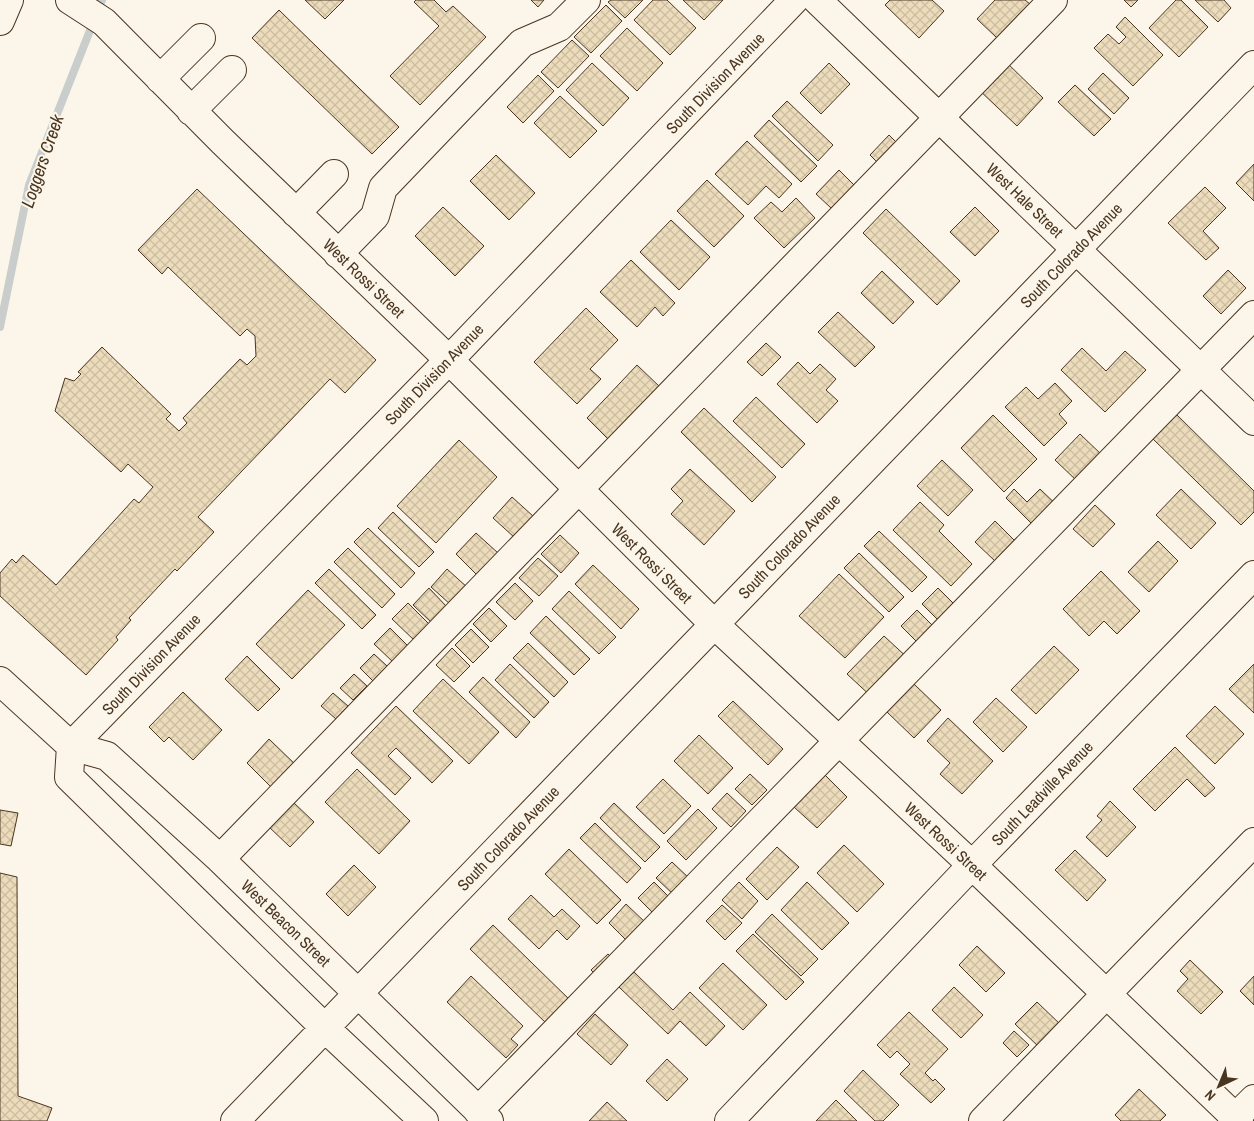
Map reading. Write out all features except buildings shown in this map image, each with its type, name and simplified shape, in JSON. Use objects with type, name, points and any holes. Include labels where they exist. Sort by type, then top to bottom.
[{"type":"street","points":[[0,22],[9,0]]},
{"type":"street","name":"West Rossi Street","points":[[70,0],[104,22],[296,213],[449,360],[714,624],[972,865],[1235,1120]]},
{"type":"street","points":[[338,254],[375,216],[382,188],[522,43],[559,27],[586,0]]},
{"type":"street","name":"South Division Avenue","points":[[71,746],[449,360],[794,0]]},
{"type":"street","name":"West Hale Street","points":[[817,0],[1254,421]]},
{"type":"street","points":[[220,859],[1053,0]]},
{"type":"street","points":[[160,79],[201,38]]},
{"type":"street","name":"South Colorado Avenue","points":[[235,1121],[1254,65]]},
{"type":"street","points":[[191,110],[232,70]]},
{"type":"street","points":[[296,213],[334,174]]},
{"type":"street","points":[[483,1116],[839,741],[1254,315]]},
{"type":"street","name":"South Leadville Avenue","points":[[729,1121],[972,865],[1254,575]]},
{"type":"street","name":"West Beacon Street","points":[[0,681],[71,746],[107,756],[220,859],[483,1116]]},
{"type":"street","points":[[71,746],[69,777],[325,1028],[424,1121]]},
{"type":"street","points":[[983,1121],[1254,842]]},
{"type":"street","points":[[1235,1120],[1254,1098]]},
{"type":"waterway","name":"Loggers Creek","points":[[0,327],[29,185],[102,0]]}]
